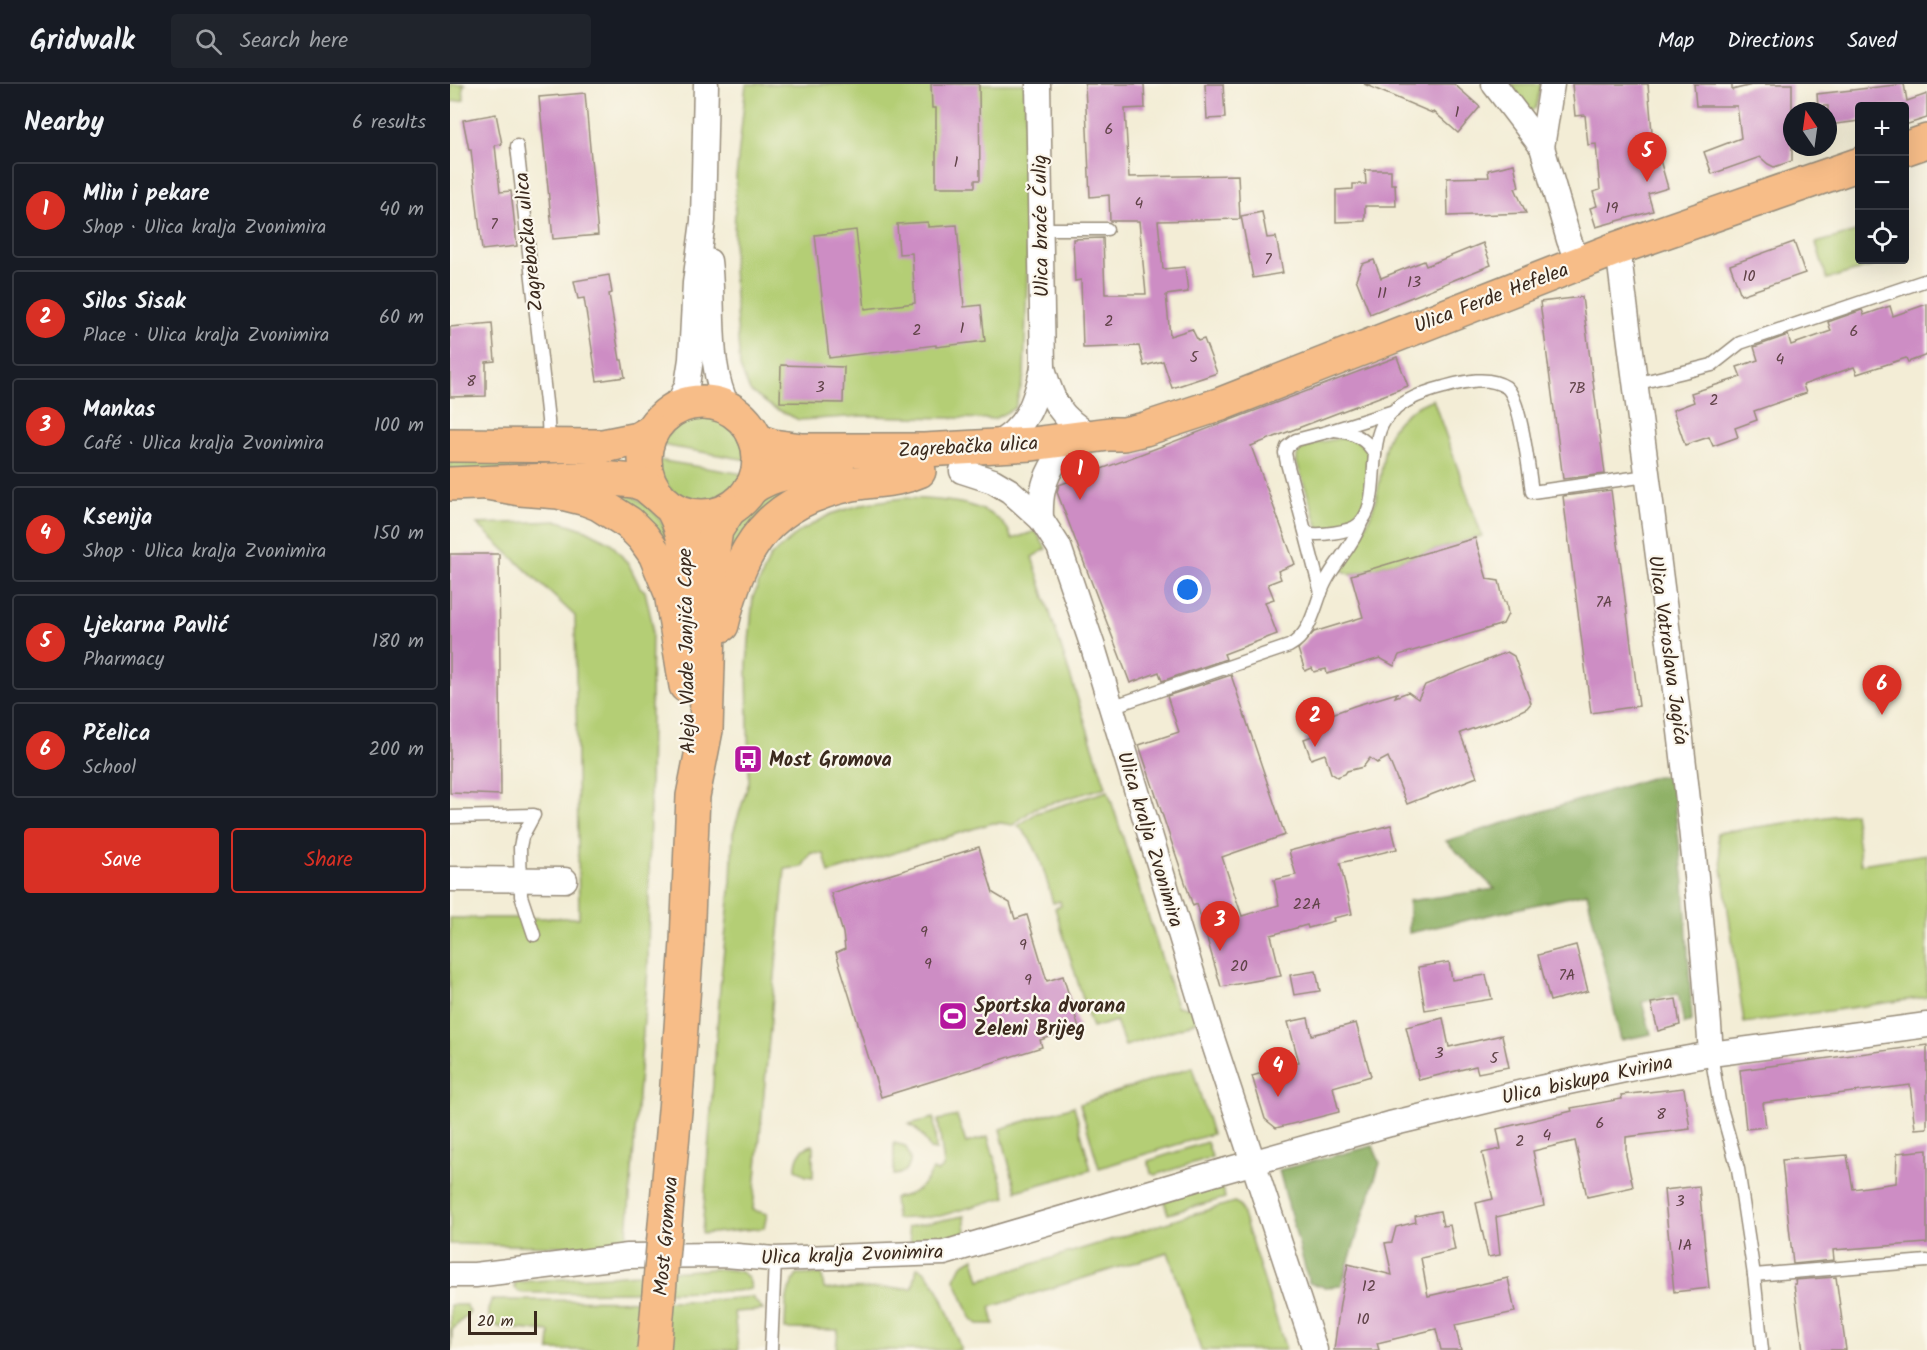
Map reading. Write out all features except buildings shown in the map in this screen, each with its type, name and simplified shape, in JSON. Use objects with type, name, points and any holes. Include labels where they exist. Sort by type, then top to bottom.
[{"type":"main road","points":[[1909,148],[1927,141]]},
{"type":"main road","name":"Ulica Ferde Hefelea","points":[[1124,434],[1221,404],[1578,263],[1855,166]]},
{"type":"main road","points":[[450,446],[603,446],[621,443],[638,440],[652,431],[663,418],[676,409],[703,402],[729,409],[744,421],[754,436],[759,454],[758,472],[739,500],[715,515],[685,514],[665,502],[645,485],[634,481],[603,478],[450,484]]},
{"type":"main road","points":[[652,431],[646,447],[645,464],[649,481],[665,502]]},
{"type":"main road","name":"Zagrebačka ulica","points":[[754,436],[761,442],[773,446],[802,450],[924,450],[1032,444],[1124,434]]},
{"type":"main road","name":"Zagrebačka ulica","points":[[739,500],[764,479],[790,472],[1002,469],[1056,460],[1101,445],[1124,434]]},
{"type":"main road","points":[[696,676],[719,636],[732,583],[739,567],[748,549],[770,523],[788,507],[805,498],[855,484],[903,478],[919,471]]},
{"type":"main road","points":[[487,483],[520,489],[558,492],[586,499],[599,504],[629,523],[655,554],[671,593],[696,676]]},
{"type":"main road","name":"Aleja Vlade Janjića Cape","points":[[687,942],[693,795],[686,752],[713,543],[716,530],[739,500]]},
{"type":"main road","name":"Aleja Vlade Janjića Cape","points":[[665,502],[681,525],[688,562],[696,676]]},
{"type":"main road","name":"Most Gromova","points":[[654,1350],[687,942]]},
{"type":"street","points":[[676,409],[687,385],[691,359],[695,283],[703,221],[706,84]]},
{"type":"street","name":"Ulica braće Čulig","points":[[990,447],[1008,437],[1024,420],[1033,405],[1042,368],[1038,84]]},
{"type":"street","points":[[1494,84],[1542,147],[1578,263]]},
{"type":"street","points":[[1542,147],[1552,84]]},
{"type":"street","points":[[703,221],[710,264],[715,360],[723,398],[729,409]]},
{"type":"street","name":"Ulica Vatroslava Jagića","points":[[1618,248],[1687,777],[1704,940],[1711,1054]]},
{"type":"street","name":"Ulica braće Čulig","points":[[1042,368],[1050,392],[1064,416],[1091,436]]},
{"type":"street","points":[[1041,519],[1043,485],[1056,460]]},
{"type":"street","name":"Ulica kralja Zvonimira","points":[[962,471],[993,481],[1010,491],[1041,519],[1059,546],[1111,707],[1211,1035],[1316,1350]]},
{"type":"street","points":[[450,879],[565,880]]},
{"type":"street","name":"Ulica biskupa Kvirina","points":[[1254,1162],[1390,1124],[1634,1068],[1711,1054],[1927,1025]]},
{"type":"street","name":"Ulica kralja Zvonimira","points":[[450,1275],[475,1275],[628,1257],[725,1256],[775,1259],[944,1253],[1254,1162]]},
{"type":"lane","name":"Zagrebačka ulica","points":[[517,146],[549,446]]},
{"type":"lane","points":[[1041,229],[1107,229]]},
{"type":"lane","points":[[1635,384],[1712,364],[1740,343],[1927,280]]},
{"type":"lane","points":[[1111,707],[1297,642],[1306,632],[1325,583],[1353,540],[1366,514],[1372,497],[1375,455],[1385,420],[1415,397],[1436,389],[1470,381],[1487,380],[1499,383],[1508,389],[1514,397],[1523,435],[1532,492],[1647,476]]},
{"type":"lane","points":[[1321,594],[1287,463],[1285,453],[1287,447],[1296,440],[1394,411]]},
{"type":"lane","points":[[1335,430],[1359,436],[1375,455]]},
{"type":"lane","points":[[1304,527],[1307,533],[1314,535],[1347,530],[1361,523]]},
{"type":"lane","points":[[450,817],[534,815],[522,837],[520,847],[523,903],[534,934]]},
{"type":"lane","points":[[1711,1054],[1719,1101],[1738,1169],[1754,1275],[1762,1350]]},
{"type":"lane","points":[[771,1350],[775,1259]]},
{"type":"lane","points":[[1754,1275],[1927,1261]]},
{"type":"green space","points":[[450,84],[466,84],[463,85],[464,100],[450,102]]},
{"type":"green space","points":[[746,84],[1025,84],[1028,245],[1024,376],[1015,408],[994,419],[863,416],[799,420],[772,407],[750,391],[740,367],[733,269],[736,177]]},
{"type":"green space","points":[[1510,84],[1541,84],[1536,108],[1531,110],[1528,108]]},
{"type":"green space","points":[[1855,232],[1855,264],[1879,264],[1827,279],[1816,243]]},
{"type":"green space","points":[[1433,399],[1482,536],[1351,575],[1340,569],[1373,508],[1386,444],[1391,431],[1413,409]]},
{"type":"green space","points":[[703,416],[721,421],[734,429],[743,442],[748,460],[661,445],[678,425],[689,419]]},
{"type":"green space","points":[[1350,436],[1367,448],[1370,460],[1369,496],[1355,523],[1320,531],[1297,463],[1297,456],[1300,450],[1317,443]]},
{"type":"green space","points":[[589,453],[588,470],[450,472],[450,456]]},
{"type":"green space","points":[[657,460],[744,474],[735,489],[723,498],[709,503],[695,503],[682,499],[671,490],[662,477]]},
{"type":"green space","points":[[787,482],[785,497],[735,549],[721,548],[739,520],[748,514],[759,501]]},
{"type":"green space","points":[[617,487],[653,511],[664,525],[675,547],[661,547],[616,503]]},
{"type":"green space","points":[[904,498],[972,506],[996,518],[1007,528],[1012,539],[1036,531],[1046,549],[1032,557],[1106,787],[1035,808],[1013,825],[992,823],[829,873],[824,854],[811,853],[802,867],[785,869],[753,1210],[767,1214],[764,1228],[702,1234],[733,833],[749,782],[747,664],[753,597],[770,557],[800,531],[831,514],[867,503]]},
{"type":"green space","points":[[559,521],[586,530],[611,543],[629,565],[640,587],[645,591],[652,622],[648,969],[626,1247],[450,1244],[450,918],[579,918],[575,616],[477,524]]},
{"type":"green space","points":[[1671,776],[1684,883],[1692,1021],[1684,1024],[1678,994],[1642,1002],[1651,1034],[1621,1040],[1587,893],[1409,933],[1409,901],[1495,889],[1446,841],[1654,777]]},
{"type":"green space","points":[[1108,791],[1177,1006],[1187,1008],[1193,1005],[1199,1020],[1125,1046],[1116,1021],[1092,1028],[1055,908],[1061,906],[1060,901],[1053,903],[1037,852],[1032,842],[1018,826],[1036,813]]},
{"type":"green space","points":[[1854,813],[1861,864],[1927,854],[1927,997],[1744,1023],[1717,833]]},
{"type":"green space","points":[[1192,1067],[1212,1134],[1099,1168],[1080,1104]]},
{"type":"green space","points":[[1074,1106],[1091,1170],[1016,1191],[1000,1129]]},
{"type":"green space","points":[[957,1116],[966,1143],[988,1137],[1006,1197],[940,1216],[896,1219],[894,1198],[917,1190],[926,1182],[933,1170],[937,1172],[944,1165],[938,1120]]},
{"type":"green space","points":[[934,1118],[936,1150],[930,1149],[919,1132],[909,1124]]},
{"type":"green space","points":[[1207,1142],[1212,1157],[1155,1175],[1151,1173],[1148,1161]]},
{"type":"green space","points":[[894,1143],[905,1146],[910,1161],[904,1172],[894,1175]]},
{"type":"green space","points":[[813,1145],[813,1177],[806,1176],[796,1169],[800,1154],[805,1148]]},
{"type":"green space","points":[[1373,1146],[1380,1163],[1341,1286],[1325,1287],[1309,1283],[1279,1170]]},
{"type":"green space","points":[[1222,1182],[1225,1198],[1168,1214],[1164,1201]]},
{"type":"green space","points":[[1234,1202],[1240,1205],[1286,1350],[1201,1350],[1168,1252],[990,1307],[994,1324],[978,1324],[971,1318],[955,1279],[962,1265],[974,1258],[980,1280]]},
{"type":"green space","points":[[964,1216],[966,1231],[961,1235],[912,1244],[907,1227]]},
{"type":"green space","points":[[917,1267],[932,1280],[938,1291],[961,1350],[836,1350],[838,1330],[785,1329],[788,1295],[797,1275],[822,1274],[824,1289],[913,1288]]},
{"type":"green space","points":[[713,1269],[743,1273],[750,1282],[751,1289],[524,1293],[514,1287],[518,1282]]},
{"type":"green space","points":[[752,1297],[763,1310],[734,1312],[738,1350],[549,1350],[550,1332],[499,1327],[490,1321],[488,1310],[491,1300],[699,1301]]},
{"type":"green space","points":[[450,1305],[466,1305],[470,1312],[452,1330],[451,1350]]},
{"type":"place","name":"Ljekarna Pavlić","points":[[1647,182]]},
{"type":"place","name":"Mlin i pekare","points":[[1080,500]]},
{"type":"place","name":"Pčelica","points":[[1882,715]]},
{"type":"place","name":"Silos Sisak","points":[[1315,747]]},
{"type":"place","name":"Most Gromova","points":[[748,759]]},
{"type":"place","name":"Mankas","points":[[1220,951]]},
{"type":"place","name":"Sportska dvorana Zeleni Brijeg","points":[[953,1016]]},
{"type":"place","name":"Ksenija","points":[[1278,1097]]}]
